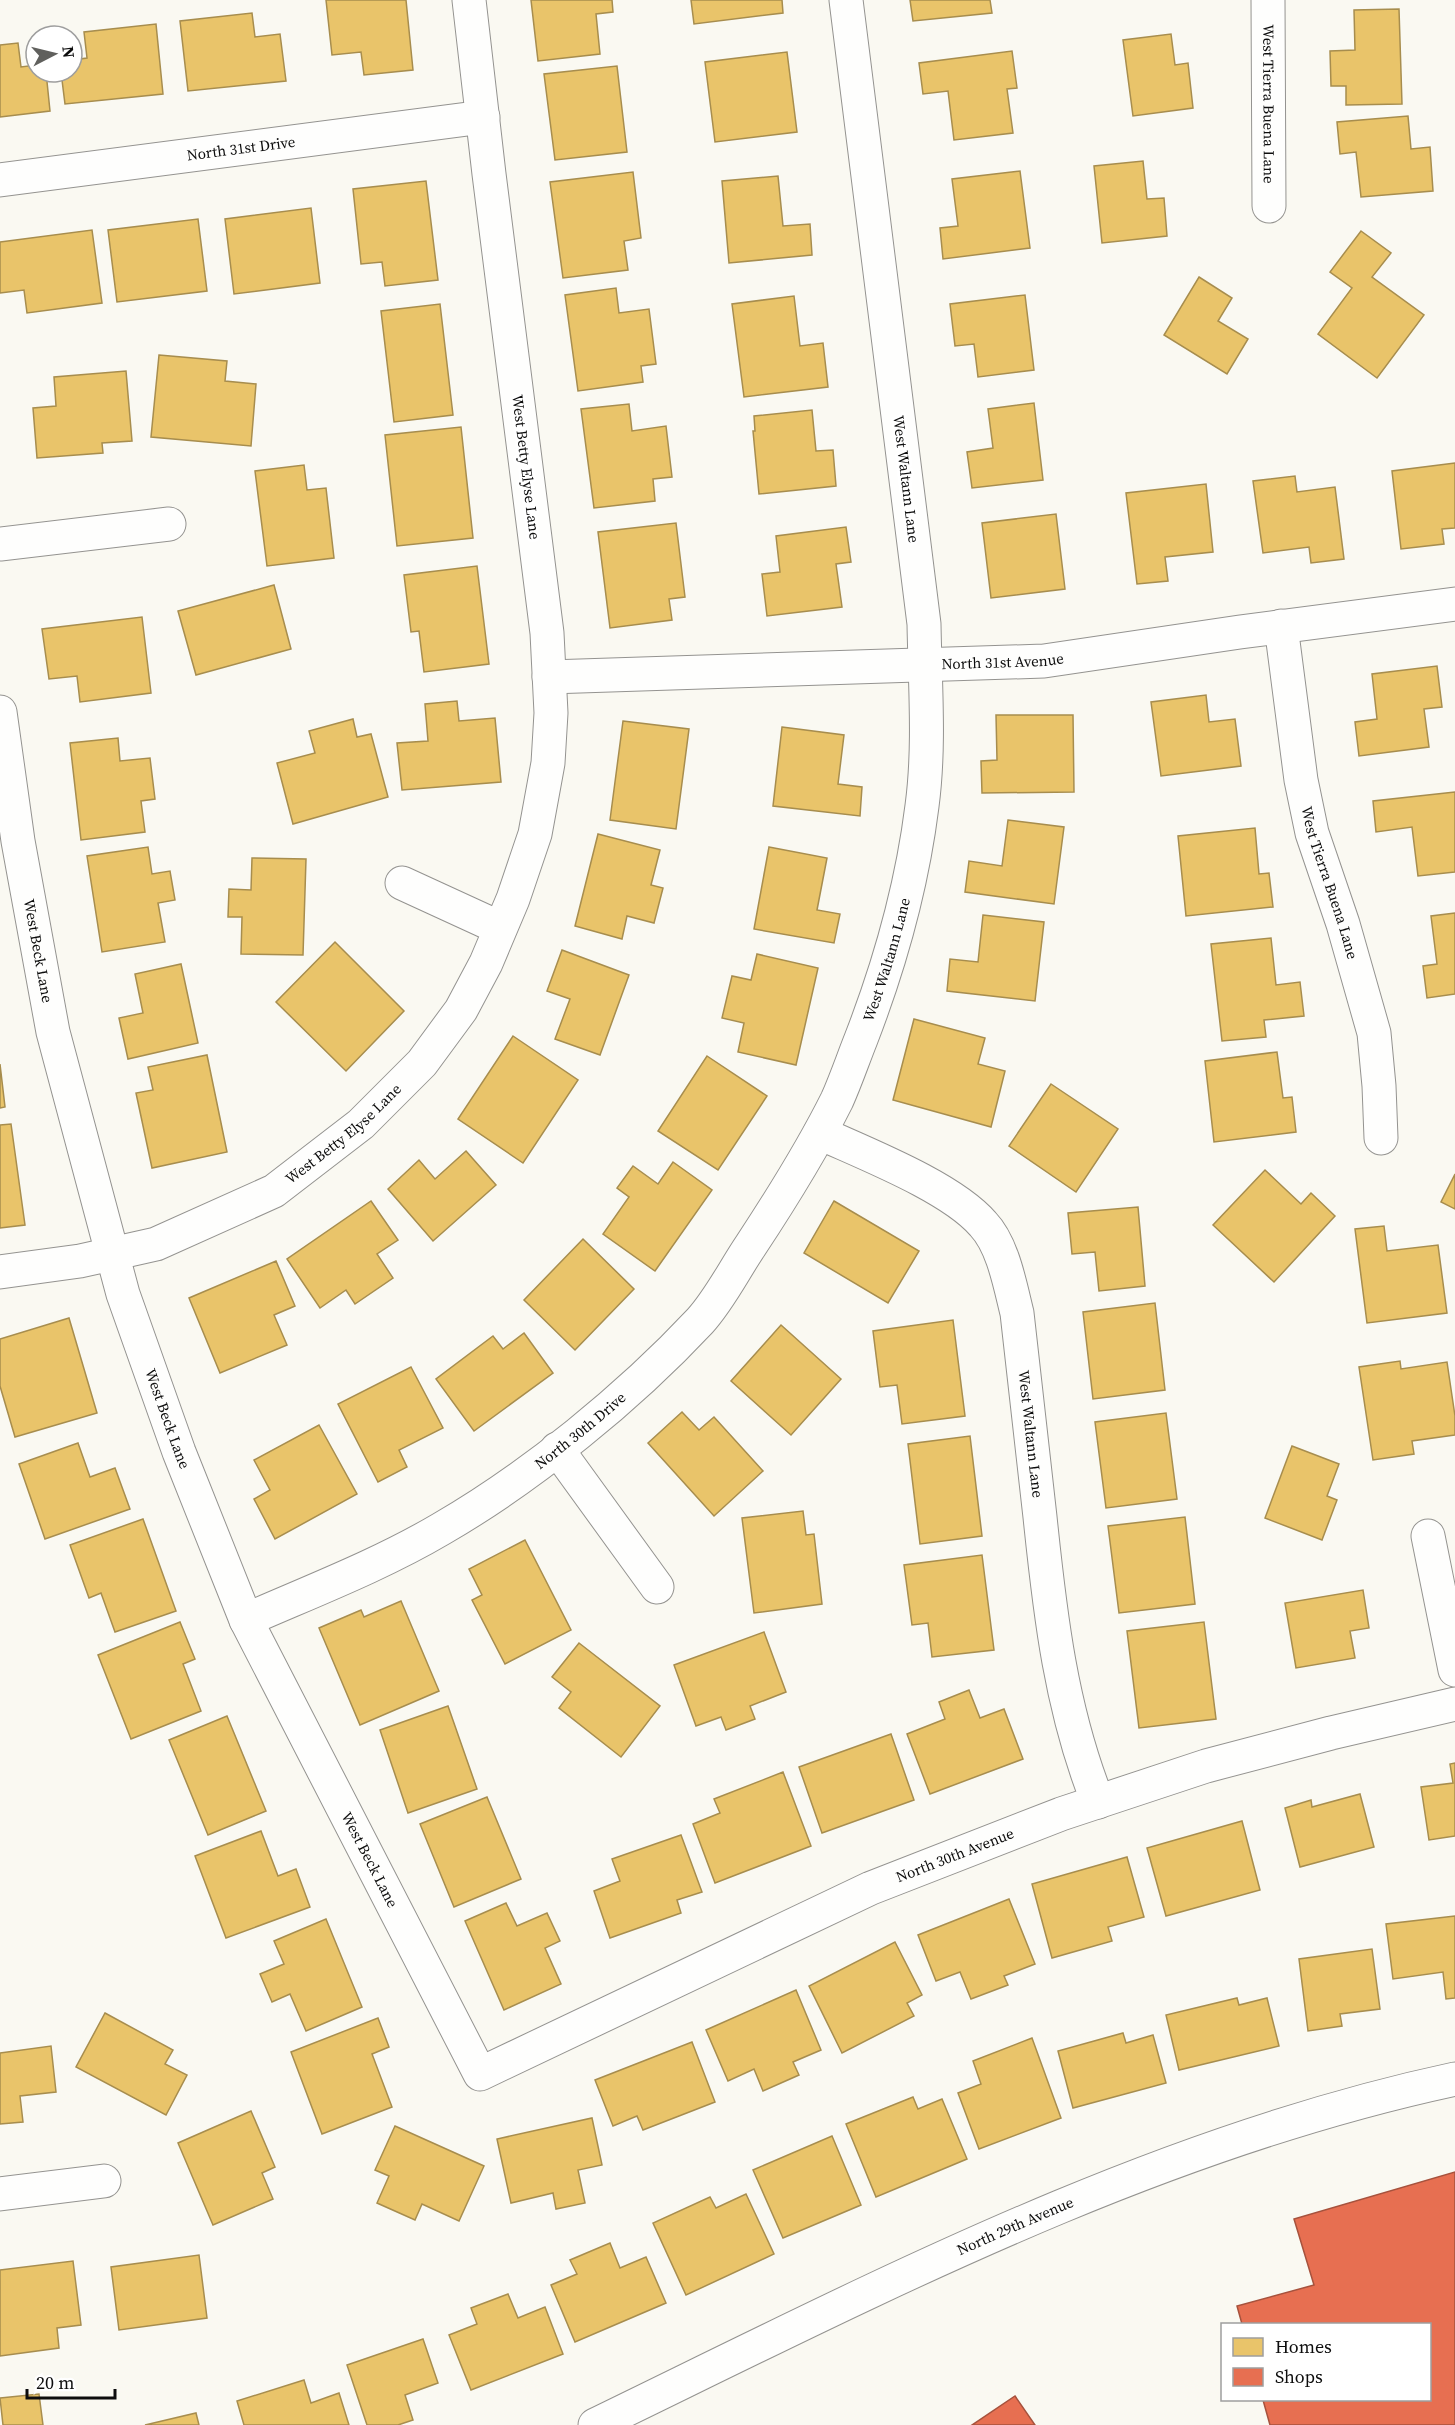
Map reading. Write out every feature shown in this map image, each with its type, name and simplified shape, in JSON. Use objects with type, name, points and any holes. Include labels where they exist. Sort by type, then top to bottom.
[{"type":"street","name":"West Betty Elyse Lane","points":[[113,1254],[156,1244],[274,1191],[361,1124],[422,1063],[461,1010],[486,963],[513,899],[535,834],[548,763],[551,713],[548,633],[469,0]]},
{"type":"street","name":"West Waltann Lane","points":[[846,0],[924,624],[926,710],[922,803],[912,869],[893,949],[839,1096],[820,1133],[917,1179],[957,1202],[984,1224],[1006,1265],[1017,1313],[1051,1625],[1067,1701],[1088,1777],[1098,1802]]},
{"type":"street","name":"West Tierra Buena Lane","points":[[1268,0],[1269,206]]},
{"type":"street","name":"North 31st Drive","points":[[0,180],[483,117]]},
{"type":"street","points":[[0,544],[169,524]]},
{"type":"street","name":"North 31st Avenue","points":[[549,677],[1044,660],[1455,604]]},
{"type":"street","name":"West Tierra Buena Lane","points":[[1281,627],[1300,780],[1312,833],[1343,924],[1374,1033],[1382,1138]]},
{"type":"street","name":"West Beck Lane","points":[[0,712],[18,841],[53,1032],[123,1294],[179,1452],[246,1620],[480,2074]]},
{"type":"street","points":[[402,883],[500,928]]},
{"type":"street","name":"North 30th Drive","points":[[246,1620],[338,1580],[441,1530],[517,1481],[583,1429],[702,1319],[779,1202],[820,1133]]},
{"type":"street","points":[[0,1272],[113,1254]]},
{"type":"street","points":[[556,1449],[657,1587]]},
{"type":"street","points":[[1428,1536],[1455,1670]]},
{"type":"street","name":"North 30th Avenue","points":[[480,2074],[871,1888],[1098,1802],[1206,1766],[1331,1733],[1455,1704]]},
{"type":"street","name":"North 29th Avenue","points":[[596,2425],[958,2251],[1128,2178],[1272,2127],[1455,2079]]},
{"type":"street","points":[[0,2194],[104,2181]]},
{"type":"building: Homes","points":[[326,0],[406,0],[413,70],[364,75],[361,52],[332,55]]},
{"type":"building: Homes","points":[[531,0],[612,0],[613,12],[596,14],[600,54],[538,61]]},
{"type":"building: Homes","points":[[691,0],[782,0],[783,13],[694,24]]},
{"type":"building: Homes","points":[[910,0],[990,0],[992,13],[913,21]]},
{"type":"building: Homes","points":[[1399,9],[1402,104],[1346,105],[1346,86],[1331,86],[1330,51],[1355,50],[1354,10]]},
{"type":"building: Homes","points":[[252,13],[255,37],[280,34],[286,81],[188,91],[180,21]]},
{"type":"building: Homes","points":[[156,24],[163,94],[65,104],[62,84],[84,84],[84,58],[87,58],[84,32]]},
{"type":"building: Homes","points":[[1171,34],[1175,65],[1188,63],[1193,108],[1133,116],[1123,40]]},
{"type":"building: Homes","points":[[18,43],[21,67],[24,67],[24,84],[47,84],[50,111],[0,117],[0,45]]},
{"type":"building: Homes","points":[[1012,51],[1017,88],[1007,89],[1013,133],[954,140],[948,91],[923,94],[919,63]]},
{"type":"building: Homes","points":[[787,52],[797,132],[715,142],[705,62]]},
{"type":"building: Homes","points":[[617,66],[627,152],[555,160],[544,74]]},
{"type":"building: Homes","points":[[1408,116],[1411,149],[1430,147],[1433,191],[1361,197],[1356,152],[1340,154],[1337,122]]},
{"type":"building: Homes","points":[[1143,161],[1147,199],[1164,198],[1167,236],[1102,243],[1094,166]]},
{"type":"building: Homes","points":[[1020,171],[1030,248],[943,259],[940,228],[958,226],[952,179]]},
{"type":"building: Homes","points":[[633,172],[641,238],[624,241],[628,270],[563,278],[550,182]]},
{"type":"building: Homes","points":[[778,176],[783,226],[810,224],[812,255],[729,263],[722,181]]},
{"type":"building: Homes","points":[[426,181],[438,280],[385,286],[382,262],[361,264],[353,189]]},
{"type":"building: Homes","points":[[311,208],[320,283],[234,294],[225,219]]},
{"type":"building: Homes","points":[[198,219],[207,291],[117,302],[108,230]]},
{"type":"building: Homes","points":[[92,230],[102,303],[27,313],[24,290],[0,293],[0,242]]},
{"type":"building: Homes","points":[[1361,231],[1391,253],[1372,277],[1424,315],[1377,378],[1318,334],[1352,288],[1330,272]]},
{"type":"building: Homes","points":[[1199,277],[1232,298],[1218,321],[1248,339],[1227,374],[1164,335]]},
{"type":"building: Homes","points":[[616,288],[619,313],[649,309],[656,364],[641,366],[643,382],[578,391],[565,295]]},
{"type":"building: Homes","points":[[1025,295],[1034,370],[978,377],[974,344],[955,346],[950,304]]},
{"type":"building: Homes","points":[[794,296],[800,346],[823,343],[828,387],[744,397],[732,304]]},
{"type":"building: Homes","points":[[440,304],[453,415],[394,422],[381,311]]},
{"type":"building: Homes","points":[[159,355],[227,361],[225,381],[256,384],[251,446],[151,437]]},
{"type":"building: Homes","points":[[126,371],[132,441],[102,443],[103,453],[37,458],[33,408],[56,406],[54,377]]},
{"type":"building: Homes","points":[[1034,403],[1043,480],[972,488],[967,452],[993,448],[988,409]]},
{"type":"building: Homes","points":[[629,404],[632,431],[666,426],[672,477],[653,479],[655,501],[594,508],[581,409]]},
{"type":"building: Homes","points":[[812,410],[816,451],[833,450],[836,486],[759,494],[753,431],[755,431],[754,416]]},
{"type":"building: Homes","points":[[461,427],[473,538],[397,546],[385,435]]},
{"type":"building: Homes","points":[[1455,463],[1455,528],[1442,529],[1444,544],[1401,549],[1392,471]]},
{"type":"building: Homes","points":[[304,465],[307,490],[326,488],[334,558],[267,566],[255,471]]},
{"type":"building: Homes","points":[[1295,476],[1297,492],[1335,487],[1344,559],[1311,563],[1309,547],[1263,553],[1253,481]]},
{"type":"building: Homes","points":[[1206,484],[1213,552],[1165,557],[1168,581],[1137,584],[1126,493]]},
{"type":"building: Homes","points":[[1056,514],[1065,589],[991,598],[982,523]]},
{"type":"building: Homes","points":[[676,523],[685,597],[669,599],[672,620],[610,628],[598,532]]},
{"type":"building: Homes","points":[[846,527],[851,562],[836,564],[842,607],[767,616],[762,574],[780,572],[776,536]]},
{"type":"building: Homes","points":[[477,566],[489,664],[424,672],[419,631],[411,632],[404,575]]},
{"type":"building: Homes","points":[[274,585],[291,649],[196,675],[178,611]]},
{"type":"building: Homes","points":[[142,617],[151,693],[80,702],[77,676],[49,679],[42,629]]},
{"type":"building: Homes","points":[[1437,666],[1442,707],[1424,709],[1429,747],[1359,756],[1355,722],[1377,719],[1372,674]]},
{"type":"building: Homes","points":[[1206,695],[1209,722],[1235,719],[1241,766],[1161,776],[1151,702]]},
{"type":"building: Homes","points":[[457,701],[459,721],[495,718],[501,782],[402,790],[397,743],[428,741],[425,704]]},
{"type":"building: Homes","points":[[996,715],[1073,715],[1074,792],[982,793],[981,761],[997,760]]},
{"type":"building: Homes","points":[[353,719],[357,737],[371,734],[388,797],[293,824],[277,763],[315,753],[309,731]]},
{"type":"building: Homes","points":[[623,721],[689,729],[676,829],[610,820]]},
{"type":"building: Homes","points":[[782,727],[844,735],[838,784],[862,787],[860,816],[773,806]]},
{"type":"building: Homes","points":[[118,738],[120,761],[150,758],[155,799],[141,801],[145,832],[81,840],[70,743]]},
{"type":"building: Homes","points":[[1455,792],[1455,872],[1418,876],[1412,827],[1376,832],[1373,801]]},
{"type":"building: Homes","points":[[1008,820],[1064,827],[1054,904],[965,892],[969,861],[1002,866]]},
{"type":"building: Homes","points":[[1255,828],[1259,874],[1269,873],[1273,907],[1186,916],[1178,836]]},
{"type":"building: Homes","points":[[598,834],[660,850],[651,885],[663,888],[654,923],[627,916],[622,939],[575,926]]},
{"type":"building: Homes","points":[[148,847],[152,874],[170,871],[175,900],[158,903],[165,942],[102,952],[87,856]]},
{"type":"building: Homes","points":[[769,847],[827,858],[817,910],[840,914],[834,943],[754,929]]},
{"type":"building: Homes","points":[[252,858],[306,859],[303,955],[241,954],[242,917],[228,917],[229,889],[251,890]]},
{"type":"building: Homes","points":[[1455,913],[1455,994],[1427,998],[1423,966],[1437,964],[1431,916]]},
{"type":"building: Homes","points":[[983,915],[1044,922],[1035,1001],[947,991],[950,959],[978,962]]},
{"type":"building: Homes","points":[[1271,938],[1276,985],[1300,982],[1304,1016],[1264,1020],[1266,1037],[1222,1041],[1211,944]]},
{"type":"building: Homes","points":[[335,942],[404,1011],[346,1071],[276,1002]]},
{"type":"building: Homes","points":[[562,950],[629,975],[600,1055],[555,1039],[570,999],[547,991]]},
{"type":"building: Homes","points":[[757,954],[818,968],[796,1065],[738,1052],[744,1023],[722,1018],[732,976],[751,980]]},
{"type":"building: Homes","points":[[181,964],[198,1043],[128,1059],[119,1018],[143,1013],[135,974]]},
{"type":"building: Homes","points":[[914,1019],[985,1038],[978,1064],[1005,1071],[991,1127],[893,1100]]},
{"type":"building: Homes","points":[[513,1036],[578,1080],[523,1163],[458,1119]]},
{"type":"building: Homes","points":[[1277,1052],[1283,1098],[1292,1097],[1296,1132],[1214,1142],[1205,1061]]},
{"type":"building: Homes","points":[[207,1055],[227,1152],[152,1168],[136,1093],[153,1090],[148,1067]]},
{"type":"building: Homes","points":[[707,1056],[767,1096],[718,1170],[658,1131]]},
{"type":"building: Homes","points":[[0,1064],[5,1107],[0,1108]]},
{"type":"building: Homes","points":[[1051,1084],[1118,1129],[1076,1192],[1009,1146]]},
{"type":"building: Homes","points":[[11,1124],[25,1225],[0,1228],[0,1125]]},
{"type":"building: Homes","points":[[466,1151],[496,1185],[433,1241],[388,1189],[419,1160],[435,1179]]},
{"type":"building: Homes","points":[[673,1162],[712,1190],[655,1271],[603,1234],[629,1197],[617,1188],[633,1166],[658,1184]]},
{"type":"building: Homes","points":[[1265,1170],[1301,1204],[1311,1193],[1335,1216],[1274,1282],[1213,1225]]},
{"type":"building: Homes","points":[[1455,1174],[1455,1209],[1441,1202]]},
{"type":"building: Homes","points":[[371,1201],[398,1240],[377,1254],[393,1278],[355,1304],[346,1290],[320,1308],[287,1259]]},
{"type":"building: Homes","points":[[834,1201],[919,1251],[888,1303],[804,1253]]},
{"type":"building: Homes","points":[[1138,1207],[1145,1286],[1099,1291],[1095,1252],[1072,1254],[1068,1213]]},
{"type":"building: Homes","points":[[1384,1226],[1387,1251],[1438,1245],[1447,1313],[1367,1323],[1355,1229]]},
{"type":"building: Homes","points":[[583,1239],[634,1289],[575,1350],[524,1300]]},
{"type":"building: Homes","points":[[276,1261],[295,1306],[274,1315],[287,1345],[220,1373],[189,1298]]},
{"type":"building: Homes","points":[[1155,1303],[1165,1390],[1093,1399],[1083,1312]]},
{"type":"building: Homes","points":[[69,1318],[97,1413],[15,1437],[0,1386],[0,1339]]},
{"type":"building: Homes","points":[[953,1320],[965,1416],[902,1424],[897,1385],[880,1387],[873,1331]]},
{"type":"building: Homes","points":[[781,1325],[841,1379],[791,1435],[731,1381]]},
{"type":"building: Homes","points":[[524,1333],[553,1373],[474,1431],[436,1379],[493,1336],[503,1349]]},
{"type":"building: Homes","points":[[1400,1361],[1401,1369],[1447,1362],[1455,1416],[1455,1435],[1412,1441],[1414,1454],[1373,1460],[1359,1367]]},
{"type":"building: Homes","points":[[411,1367],[443,1428],[399,1450],[407,1467],[378,1482],[338,1404]]},
{"type":"building: Homes","points":[[682,1412],[699,1430],[714,1417],[763,1471],[714,1516],[648,1443]]},
{"type":"building: Homes","points":[[1166,1413],[1177,1499],[1106,1508],[1095,1422]]},
{"type":"building: Homes","points":[[319,1425],[357,1494],[275,1539],[254,1499],[270,1490],[254,1460]]},
{"type":"building: Homes","points":[[970,1436],[982,1536],[920,1544],[908,1444]]},
{"type":"building: Homes","points":[[78,1443],[90,1477],[115,1468],[130,1509],[45,1539],[19,1464]]},
{"type":"building: Homes","points":[[1292,1446],[1339,1464],[1327,1496],[1337,1500],[1322,1540],[1265,1518]]},
{"type":"building: Homes","points":[[803,1511],[806,1535],[814,1534],[822,1604],[754,1613],[742,1518]]},
{"type":"building: Homes","points":[[1185,1517],[1195,1604],[1119,1613],[1108,1526]]},
{"type":"building: Homes","points":[[143,1519],[176,1611],[115,1632],[101,1593],[89,1598],[70,1545]]},
{"type":"building: Homes","points":[[525,1540],[571,1630],[505,1664],[472,1600],[482,1595],[469,1569]]},
{"type":"building: Homes","points":[[982,1555],[994,1650],[932,1657],[928,1623],[912,1625],[904,1565]]},
{"type":"building: Homes","points":[[1363,1590],[1369,1628],[1350,1631],[1355,1658],[1296,1668],[1285,1603]]},
{"type":"building: Homes","points":[[401,1601],[439,1691],[360,1725],[319,1628],[361,1610],[364,1617]]},
{"type":"building: Homes","points":[[180,1622],[195,1659],[183,1664],[201,1711],[131,1739],[98,1655]]},
{"type":"building: Homes","points":[[1204,1622],[1216,1719],[1139,1728],[1127,1631]]},
{"type":"building: Homes","points":[[764,1632],[786,1692],[750,1706],[755,1719],[726,1730],[721,1717],[696,1726],[674,1665]]},
{"type":"building: Homes","points":[[579,1643],[660,1706],[621,1757],[559,1708],[571,1692],[552,1677]]},
{"type":"building: Homes","points":[[969,1690],[980,1718],[1004,1709],[1023,1759],[930,1794],[907,1734],[945,1719],[939,1702]]},
{"type":"building: Homes","points":[[448,1706],[477,1789],[408,1813],[380,1730]]},
{"type":"building: Homes","points":[[227,1716],[266,1811],[208,1835],[169,1740]]},
{"type":"building: Homes","points":[[891,1734],[914,1800],[822,1833],[799,1767]]},
{"type":"building: Homes","points":[[1455,1763],[1455,1836],[1429,1840],[1421,1787],[1453,1783],[1450,1764]]},
{"type":"building: Homes","points":[[783,1772],[811,1846],[715,1883],[693,1824],[720,1813],[714,1799]]},
{"type":"building: Homes","points":[[1360,1794],[1374,1847],[1300,1867],[1285,1808],[1311,1800],[1312,1807]]},
{"type":"building: Homes","points":[[487,1797],[521,1879],[454,1907],[420,1824]]},
{"type":"building: Homes","points":[[1242,1821],[1260,1890],[1166,1916],[1147,1848]]},
{"type":"building: Homes","points":[[261,1831],[278,1876],[296,1869],[310,1907],[226,1938],[195,1856]]},
{"type":"building: Homes","points":[[681,1835],[702,1892],[677,1900],[681,1913],[610,1938],[594,1891],[620,1881],[612,1859]]},
{"type":"building: Homes","points":[[1127,1857],[1144,1917],[1108,1927],[1112,1941],[1052,1958],[1032,1884]]},
{"type":"building: Homes","points":[[1009,1899],[1035,1964],[1004,1976],[1008,1985],[971,1999],[960,1972],[936,1981],[918,1935]]},
{"type":"building: Homes","points":[[506,1903],[517,1926],[547,1913],[560,1941],[545,1948],[561,1984],[504,2010],[465,1921]]},
{"type":"building: Homes","points":[[1455,1916],[1455,1998],[1446,1999],[1443,1972],[1393,1979],[1386,1924]]},
{"type":"building: Homes","points":[[326,1919],[362,2007],[306,2031],[290,1994],[272,2002],[260,1974],[284,1964],[274,1941]]},
{"type":"building: Homes","points":[[895,1942],[922,1995],[907,2003],[914,2016],[842,2053],[809,1986]]},
{"type":"building: Homes","points":[[1372,1949],[1380,2009],[1340,2014],[1342,2026],[1308,2031],[1299,1959]]},
{"type":"building: Homes","points":[[796,1990],[821,2050],[793,2062],[799,2075],[763,2091],[754,2069],[728,2081],[706,2030]]},
{"type":"building: Homes","points":[[1237,1998],[1239,2005],[1267,1998],[1279,2046],[1179,2070],[1166,2015]]},
{"type":"building: Homes","points":[[105,2013],[173,2050],[165,2064],[187,2075],[166,2115],[76,2067]]},
{"type":"building: Homes","points":[[378,2018],[389,2047],[372,2054],[392,2107],[322,2134],[291,2052]]},
{"type":"building: Homes","points":[[1123,2033],[1126,2043],[1153,2035],[1166,2083],[1073,2108],[1058,2051]]},
{"type":"building: Homes","points":[[1032,2038],[1061,2118],[979,2149],[958,2093],[981,2084],[973,2061]]},
{"type":"building: Homes","points":[[692,2042],[715,2102],[643,2130],[637,2116],[613,2126],[595,2080]]},
{"type":"building: Homes","points":[[51,2046],[56,2092],[20,2096],[23,2122],[0,2124],[0,2053]]},
{"type":"building: Homes","points":[[913,2097],[918,2109],[942,2099],[967,2159],[876,2197],[846,2124]]},
{"type":"building: Homes","points":[[251,2111],[275,2167],[262,2173],[273,2199],[213,2225],[178,2143]]},
{"type":"building: Homes","points":[[592,2118],[602,2165],[578,2170],[585,2203],[556,2209],[553,2193],[511,2203],[497,2139]]},
{"type":"building: Homes","points":[[395,2126],[484,2166],[459,2221],[422,2204],[415,2220],[377,2203],[389,2176],[375,2170]]},
{"type":"building: Homes","points":[[832,2136],[861,2205],[783,2238],[753,2170]]},
{"type":"building: Homes","points":[[746,2194],[774,2254],[686,2295],[653,2223],[710,2197],[716,2208]]},
{"type":"building: Homes","points":[[610,2243],[620,2268],[646,2257],[666,2303],[575,2342],[551,2285],[577,2274],[570,2260]]},
{"type":"building: Homes","points":[[199,2255],[207,2318],[119,2330],[111,2267]]},
{"type":"building: Homes","points":[[73,2261],[81,2325],[57,2328],[59,2348],[0,2356],[0,2270]]},
{"type":"building: Homes","points":[[508,2294],[518,2318],[545,2307],[563,2354],[471,2390],[449,2335],[477,2324],[471,2308]]},
{"type":"building: Homes","points":[[423,2339],[438,2383],[405,2395],[413,2420],[398,2425],[367,2425],[347,2365]]},
{"type":"building: Homes","points":[[304,2380],[311,2403],[339,2393],[349,2425],[244,2425],[237,2401]]},
{"type":"building: Homes","points":[[39,2394],[43,2425],[3,2425],[0,2398]]},
{"type":"building: Homes","points":[[196,2413],[199,2425],[145,2425]]},
{"type":"building: Shops","points":[[1455,2172],[1455,2425],[1270,2425],[1263,2401],[1431,2401],[1431,2323],[1242,2323],[1237,2306],[1314,2285],[1294,2219]]},
{"type":"building: Shops","points":[[1015,2396],[1035,2425],[972,2425]]}]
